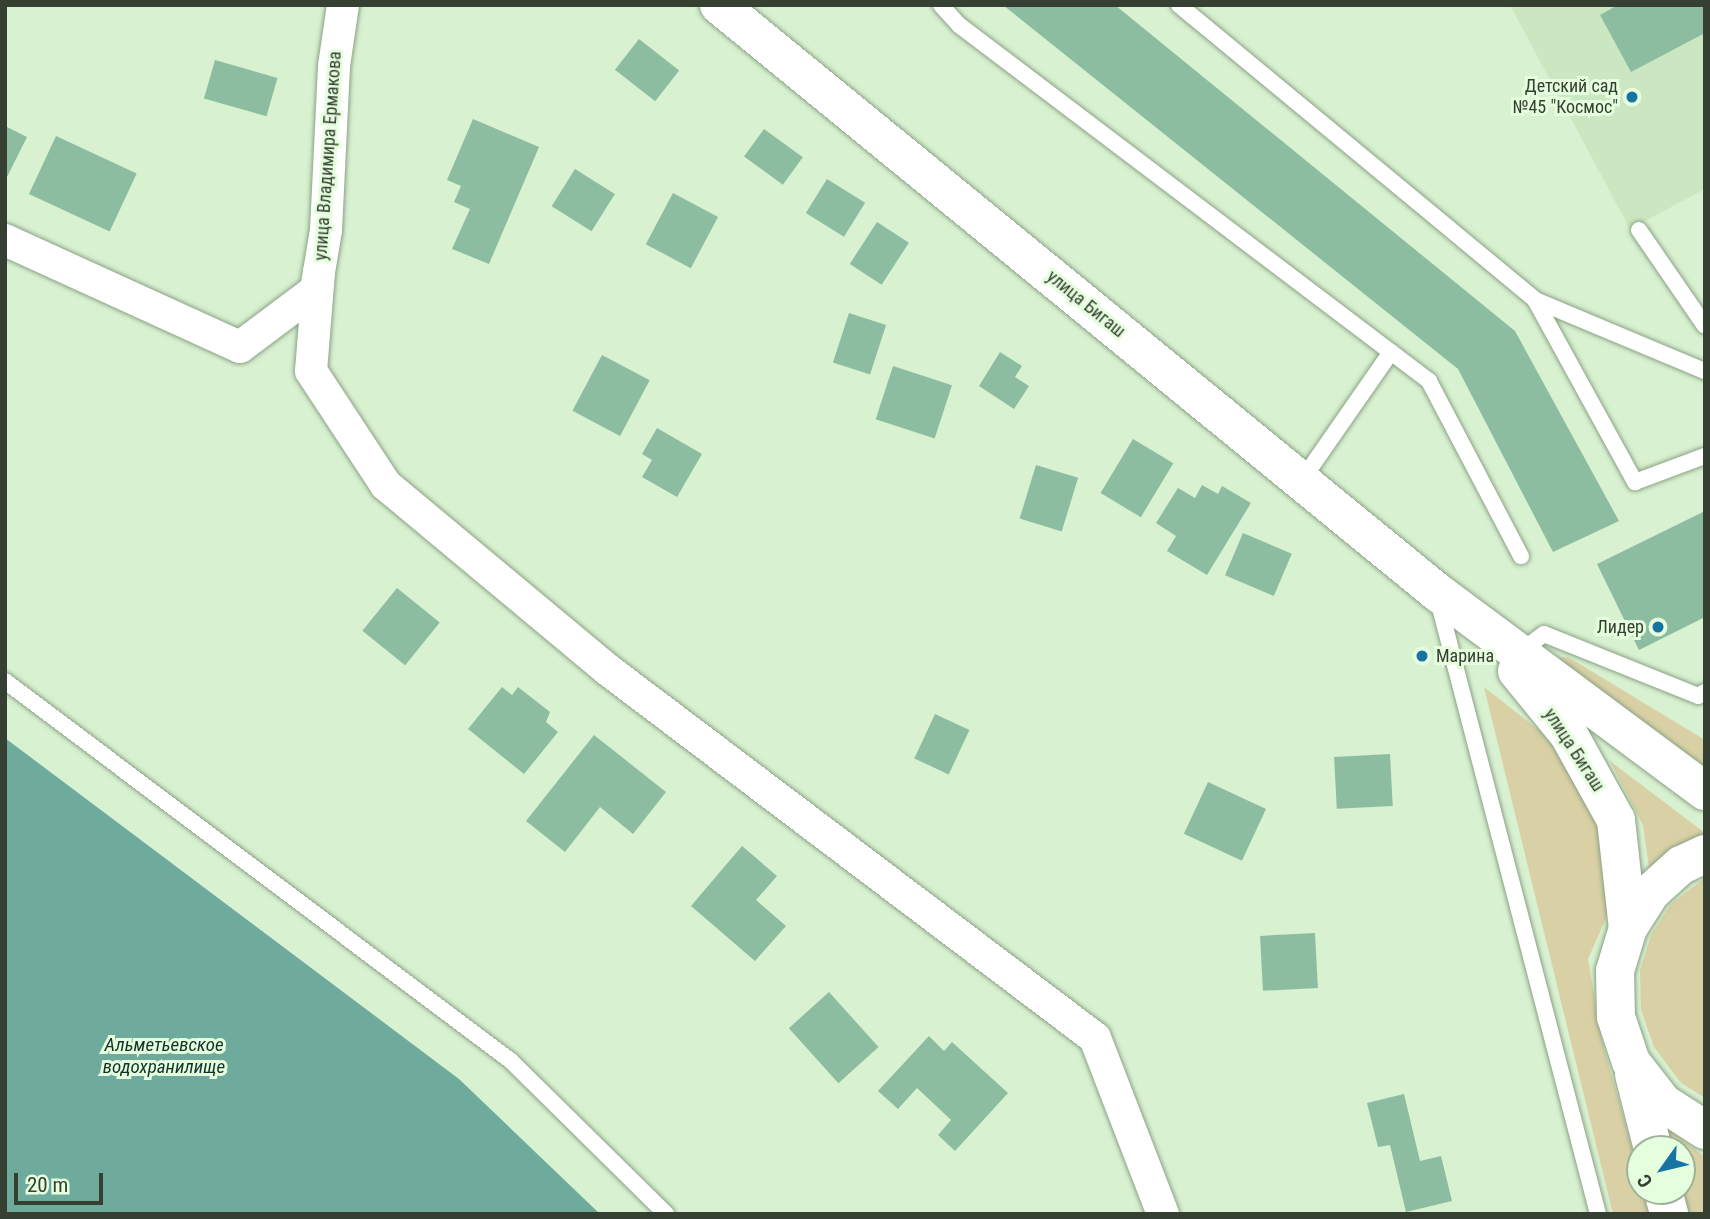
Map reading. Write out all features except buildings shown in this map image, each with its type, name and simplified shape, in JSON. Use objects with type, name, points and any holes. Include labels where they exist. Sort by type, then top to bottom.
[{"type":"main road","name":"улица Бигаш","points":[[719,5],[1445,598],[1705,791]]},
{"type":"main road","name":"улица Бигаш","points":[[1445,598],[1532,687],[1593,774],[1616,820],[1628,928]]},
{"type":"main road","points":[[1649,1135],[1631,1062],[1616,1017],[1615,971],[1628,928],[1651,892],[1681,865],[1705,854]]},
{"type":"main road","points":[[1631,1062],[1663,1104],[1705,1130]]},
{"type":"street","name":"улица Владимира Ермакова","points":[[5,240],[240,347],[316,290],[326,230],[334,66],[343,5]]},
{"type":"street","points":[[319,272],[311,371],[386,485],[608,670],[1095,1038],[1163,1214]]},
{"type":"lane","points":[[941,5],[959,25],[1429,381],[1521,556]]},
{"type":"lane","points":[[1179,5],[1535,300],[1705,371]]},
{"type":"lane","points":[[1639,230],[1705,326]]},
{"type":"lane","points":[[1535,300],[1635,482],[1705,456]]},
{"type":"lane","points":[[1302,480],[1391,352]]},
{"type":"lane","points":[[1445,598],[1598,1214]]},
{"type":"lane","points":[[1518,653],[1544,634],[1698,696],[1705,692]]},
{"type":"lane","points":[[5,681],[511,1061],[666,1214]]},
{"type":"shaded area","name":"Детский сад №45 \"Космос\"","points":[[1510,5],[1705,5],[1705,189],[1630,229]]},
{"type":"shaded area","points":[[1568,657],[1705,740],[1705,775],[1556,658]]},
{"type":"shaded area","points":[[1484,687],[1569,754],[1596,805],[1611,907],[1588,959],[1603,1045],[1629,1135],[1626,1135],[1626,1205],[1648,1205],[1651,1214],[1613,1214]]},
{"type":"shaded area","points":[[1610,761],[1705,835],[1673,847],[1649,868],[1643,825]]},
{"type":"shaded area","points":[[1705,878],[1705,1098],[1681,1083],[1654,1047],[1641,1010],[1640,971],[1651,935],[1671,904]]},
{"type":"shaded area","points":[[1696,1150],[1705,1157],[1705,1214],[1684,1214],[1684,1205],[1696,1205]]},
{"type":"water","name":"Альметьевское водохранилище","points":[[5,738],[459,1079],[600,1214],[5,1214]]},
{"type":"place","name":"Детский сад №45 \"Космос\"","points":[[1632,97]]},
{"type":"place","name":"Лидер","points":[[1658,627]]},
{"type":"place","name":"Марина","points":[[1422,656]]}]
